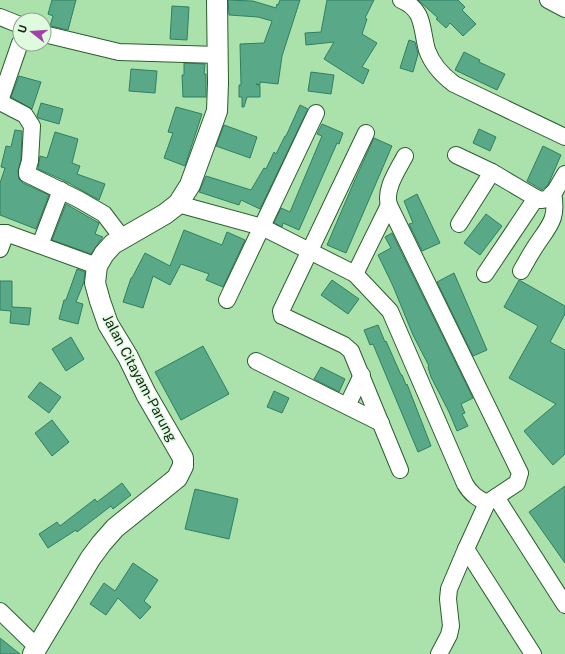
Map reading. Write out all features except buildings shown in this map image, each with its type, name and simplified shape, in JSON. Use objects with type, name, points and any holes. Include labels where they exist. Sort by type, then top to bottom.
[{"type":"street","points":[[0,249],[3,233],[97,266],[104,254],[113,244],[165,214],[178,204],[190,185],[216,111],[218,83],[217,0]]},
{"type":"street","points":[[401,0],[414,7],[418,14],[428,50],[437,69],[445,77],[454,84],[565,137]]},
{"type":"street","points":[[548,0],[565,9]]},
{"type":"street","points":[[0,17],[12,22]]},
{"type":"street","points":[[52,36],[119,52],[218,55]]},
{"type":"street","points":[[17,52],[0,101],[25,115],[32,126],[30,161],[27,174],[61,190],[104,214],[122,239]]},
{"type":"street","points":[[227,300],[316,113]]},
{"type":"street","points":[[366,134],[282,308],[281,314],[285,318],[348,348],[351,351],[400,470]]},
{"type":"street","points":[[456,155],[492,172],[536,198],[548,199],[565,174]]},
{"type":"street","points":[[405,156],[390,187],[388,200],[389,205],[520,473],[517,483],[492,500],[466,549],[449,588],[448,599],[451,626],[449,635],[438,654]]},
{"type":"street","points":[[459,224],[492,172]]},
{"type":"street","points":[[40,245],[61,190]]},
{"type":"street","points":[[521,271],[551,224],[554,202],[553,193]]},
{"type":"street","points":[[485,274],[536,198]]},
{"type":"street","points":[[178,204],[262,227],[355,274],[390,311],[465,484],[473,495],[492,500],[565,605]]},
{"type":"street","points":[[355,274],[389,205]]},
{"type":"street","name":"Jalan Citayam-Parung","points":[[35,650],[90,559],[101,544],[121,523],[177,478],[182,471],[184,462],[146,394],[128,357],[108,324],[95,283],[97,266]]},
{"type":"street","points":[[256,361],[381,423]]},
{"type":"street","points":[[347,406],[362,375]]},
{"type":"street","points":[[466,549],[533,654]]},
{"type":"street","points":[[0,611],[35,650]]}]
